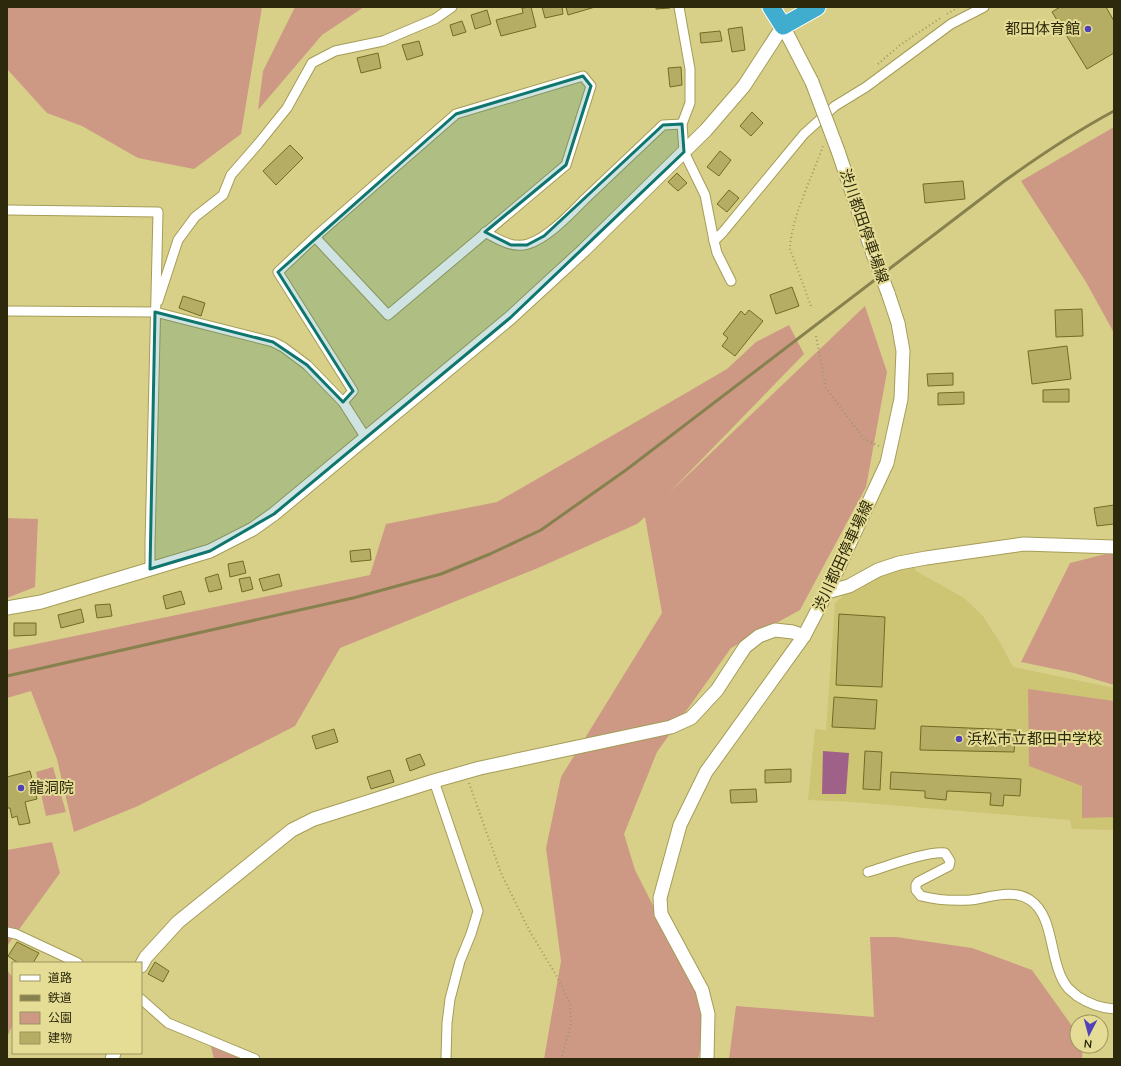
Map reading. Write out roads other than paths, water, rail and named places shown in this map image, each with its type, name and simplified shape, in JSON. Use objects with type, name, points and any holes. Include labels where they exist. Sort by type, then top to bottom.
[{"type":"highway","points":[[771,7],[783,26],[817,7]]},
{"type":"street","points":[[155,312],[178,240],[195,217],[223,195],[231,175],[288,108],[312,63],[335,51],[383,41],[435,19],[452,7]]},
{"type":"street","points":[[679,7],[690,69],[690,104],[682,124],[684,152],[705,195],[717,253],[731,281]]},
{"type":"street","points":[[714,241],[804,134],[835,106],[866,87],[951,24],[984,7]]},
{"type":"street","points":[[7,608],[41,602],[210,551],[253,529],[294,499],[510,318],[584,250],[706,130],[744,86],[783,26]]},
{"type":"street","name":"渋川都田停車場線","points":[[707,1059],[708,1014],[702,990],[661,914],[660,898],[680,825],[706,772],[804,636],[827,592],[887,463],[901,399],[903,351],[898,323],[838,151],[812,82],[783,26]]},
{"type":"street","points":[[315,237],[388,315],[566,165],[591,86],[583,76],[456,114],[315,237],[278,272],[353,390],[342,402]]},
{"type":"street","points":[[485,232],[498,240],[511,245],[527,245],[544,236],[663,125],[682,124]]},
{"type":"street","points":[[7,210],[158,212],[150,569]]},
{"type":"street","points":[[7,311],[155,312],[273,342],[283,347],[307,365],[342,402],[366,438]]},
{"type":"street","points":[[827,592],[849,586],[878,570],[899,563],[926,558],[1024,544],[1114,547]]},
{"type":"street","points":[[142,964],[146,957],[178,922],[292,830],[314,819],[465,772],[670,727],[691,718],[717,690],[744,647],[759,636],[775,630],[793,632],[804,636]]},
{"type":"street","points":[[434,781],[478,911],[472,934],[460,961],[450,999],[447,1023],[446,1059]]},
{"type":"street","points":[[868,872],[928,854],[939,852],[946,853],[950,861],[949,866],[918,882],[916,885],[916,890],[921,896],[950,901],[970,900],[1008,894],[1029,899],[1037,906],[1046,923],[1055,962],[1061,977],[1068,988],[1092,1005],[1114,1009]]},
{"type":"street","points":[[7,932],[16,934],[76,962]]},
{"type":"street","points":[[142,1000],[168,1024],[255,1059]]},
{"type":"railway","points":[[7,676],[353,598],[441,574],[490,554],[541,530],[626,470],[1003,182],[1085,127],[1114,111]]},
{"type":"place","name":"都田体育館","points":[[1088,29]]},
{"type":"place","name":"浜松市立都田中学校","points":[[959,739]]},
{"type":"place","name":"龍洞院","points":[[21,788]]}]
